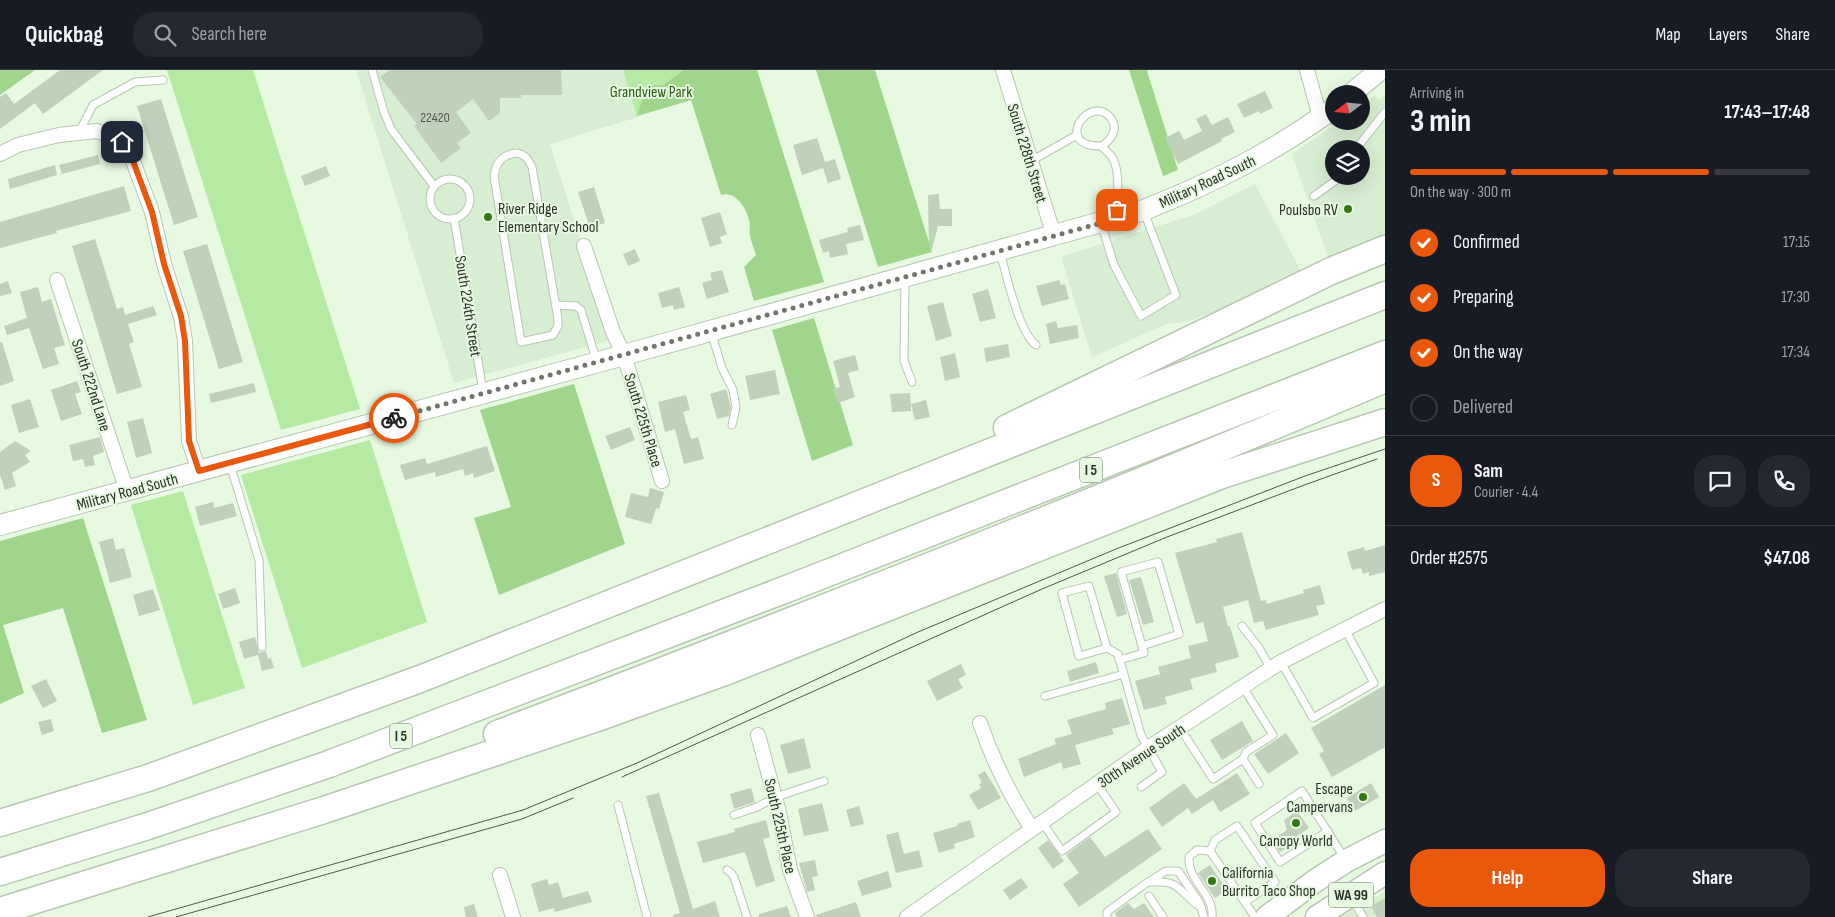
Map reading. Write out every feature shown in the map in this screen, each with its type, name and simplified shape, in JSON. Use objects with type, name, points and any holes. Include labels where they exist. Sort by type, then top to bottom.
[{"type":"highway","points":[[795,531],[1331,271],[1385,249]]},
{"type":"highway","points":[[0,822],[148,778],[290,728],[420,679],[795,531],[1172,378],[1385,295]]},
{"type":"highway","name":"I 5","points":[[0,872],[148,826],[329,764],[807,582],[1385,354]]},
{"type":"highway","points":[[52,896],[173,849],[456,749],[729,646],[1222,448],[1385,378]]},
{"type":"highway","points":[[0,912],[324,810],[600,717],[740,666],[1222,475],[1385,422]]},
{"type":"main road","points":[[1362,85],[1380,70]]},
{"type":"main road","name":"Military Road South","points":[[0,525],[483,394],[1144,210],[1200,187],[1243,166],[1289,140],[1325,114]]},
{"type":"main road","name":"WA 99","points":[[1267,917],[1315,881],[1346,861],[1385,841]]},
{"type":"main road","name":"WA 99","points":[[1317,917],[1385,873]]},
{"type":"street","name":"South 228th Street","points":[[1003,70],[1054,236]]},
{"type":"street","points":[[1307,70],[1325,109]]},
{"type":"street","points":[[0,154],[18,145],[59,135],[96,131],[114,136],[122,142],[130,153],[152,212],[164,264],[181,316],[185,341],[189,441],[199,471]]},
{"type":"street","name":"South 225th Place","points":[[584,246],[612,332],[624,355],[662,481]]},
{"type":"street","name":"South 222nd Lane","points":[[57,280],[127,491]]},
{"type":"street","name":"30th Avenue South","points":[[907,917],[1148,748],[1276,665],[1385,609]]},
{"type":"street","points":[[980,723],[988,748],[1006,787],[1037,826]]},
{"type":"street","name":"South 225th Place","points":[[758,734],[776,797],[790,870],[807,917]]},
{"type":"street","points":[[500,874],[512,917]]},
{"type":"lane","points":[[372,70],[391,129],[434,186]]},
{"type":"lane","points":[[79,132],[93,105],[135,82],[163,80]]},
{"type":"lane","points":[[1102,147],[1114,132],[1114,124],[1106,114],[1099,111],[1091,112],[1084,116],[1077,128],[1077,135],[1080,140],[1087,144],[1102,147],[1113,159],[1117,168],[1109,220],[1114,265],[1141,316],[1176,295],[1144,210]]},
{"type":"lane","points":[[1363,140],[1385,112]]},
{"type":"lane","points":[[1031,161],[1077,135]]},
{"type":"lane","points":[[508,154],[522,154],[528,159],[532,167],[556,305],[558,326],[553,335],[521,342],[494,176],[498,162],[508,154]]},
{"type":"lane","points":[[445,179],[452,179],[464,185],[470,197],[466,210],[454,218],[442,217],[433,209],[430,197],[434,186],[445,179]]},
{"type":"lane","points":[[1314,196],[1329,185]]},
{"type":"lane","name":"South 224th Street","points":[[454,218],[483,394]]},
{"type":"lane","points":[[1000,251],[1019,316],[1031,342],[1036,345]]},
{"type":"lane","points":[[905,277],[904,361],[912,382]]},
{"type":"lane","points":[[556,305],[576,306],[581,310],[598,362]]},
{"type":"lane","points":[[711,331],[722,368],[733,390],[736,407],[732,425]]},
{"type":"lane","points":[[230,463],[259,560],[262,647]]},
{"type":"lane","points":[[1119,660],[1144,653],[1142,646],[1121,572],[1158,562],[1179,634],[1142,646]]},
{"type":"lane","points":[[1107,648],[1089,586],[1062,593],[1079,656],[1107,648],[1118,654],[1141,735],[1162,772],[1140,786]]},
{"type":"lane","points":[[1242,626],[1259,648],[1276,665],[1313,718],[1374,683],[1345,629]]},
{"type":"lane","points":[[1045,696],[1124,674]]},
{"type":"lane","points":[[1180,728],[1213,779],[1243,760],[1246,752],[1273,735],[1243,687]]},
{"type":"lane","points":[[1243,760],[1259,784]]},
{"type":"lane","points":[[734,815],[758,807],[776,797],[824,781]]},
{"type":"lane","points":[[1037,826],[1062,851],[1116,812],[1097,784]]},
{"type":"lane","points":[[1328,831],[1280,862],[1255,823],[1302,791],[1328,831],[1346,861]]},
{"type":"lane","points":[[618,805],[647,917]]},
{"type":"lane","points":[[1210,851],[1215,840],[1237,826],[1275,882],[1245,902]]},
{"type":"lane","points":[[1210,851],[1197,850],[1189,858],[1188,868],[1213,908],[1212,917]]},
{"type":"lane","points":[[1210,851],[1255,917]]},
{"type":"lane","points":[[727,870],[734,877],[747,917]]},
{"type":"lane","points":[[1107,917],[1107,912],[1148,882],[1166,871],[1178,871],[1199,902],[1204,917]]},
{"type":"lane","points":[[1148,882],[1167,882],[1180,888],[1193,903],[1201,907]]},
{"type":"lane","points":[[1350,895],[1363,917]]},
{"type":"lane","points":[[1149,896],[1164,917]]},
{"type":"shaded area","name":"River Ridge Elementary School","points":[[356,70],[623,70],[638,117],[550,144],[612,340],[454,383]]},
{"type":"shaded area","name":"Poulsbo RV","points":[[1376,95],[1378,101],[1385,95],[1385,241],[1329,260],[1292,154],[1327,130],[1370,130],[1370,99]]},
{"type":"shaded area","points":[[1255,184],[1302,273],[1224,308],[1187,322],[1167,324],[1092,357],[1061,257],[1196,214]]},
{"type":"shaded area","points":[[1385,891],[1385,917],[1341,917],[1351,911]]},
{"type":"green space","points":[[0,70],[35,70],[0,95]]},
{"type":"green space","points":[[167,70],[253,70],[360,409],[281,430]]},
{"type":"green space","name":"Grandview Park","points":[[623,70],[715,70],[722,91],[637,116]]},
{"type":"green space","points":[[684,70],[757,70],[824,282],[754,301],[744,267],[756,255],[750,238],[749,218],[736,198],[726,194],[721,195],[691,100],[637,116],[647,86],[663,85]]},
{"type":"green space","points":[[816,70],[875,70],[932,252],[878,267]]},
{"type":"green space","points":[[1129,70],[1149,70],[1147,71],[1178,170],[1163,176]]},
{"type":"green space","points":[[814,318],[853,445],[812,461],[772,330]]},
{"type":"green space","points":[[574,384],[625,544],[499,595],[474,518],[511,507],[480,410]]},
{"type":"green space","points":[[370,440],[427,622],[302,668],[241,475]]},
{"type":"green space","points":[[183,491],[245,688],[193,705],[131,505]]},
{"type":"green space","points":[[83,518],[147,720],[102,733],[63,608],[3,625],[24,693],[0,704],[0,541]]},
{"type":"building","points":[[60,70],[103,70],[43,114],[35,103],[0,129],[0,97],[6,93],[14,104]]},
{"type":"building","points":[[390,70],[561,70],[562,95],[521,95],[521,98],[500,98],[500,113],[489,121],[473,99],[456,112],[471,133],[457,143],[461,148],[441,163],[414,126],[417,124],[380,77]]},
{"type":"building","points":[[1265,91],[1273,108],[1260,114],[1259,111],[1244,118],[1237,104]]},
{"type":"building","points":[[161,99],[198,217],[174,225],[137,106]]},
{"type":"building","points":[[1206,114],[1212,125],[1228,117],[1235,132],[1178,164],[1165,138],[1179,131],[1184,140],[1202,131],[1196,119]]},
{"type":"building","points":[[817,138],[825,162],[835,159],[841,179],[828,183],[823,168],[802,175],[793,145]]},
{"type":"building","points":[[98,155],[100,164],[62,174],[59,165]]},
{"type":"building","points":[[55,165],[57,175],[10,189],[8,179]]},
{"type":"building","points":[[326,166],[330,176],[305,186],[301,176]]},
{"type":"building","points":[[124,186],[131,211],[0,248],[0,222]]},
{"type":"building","points":[[594,187],[605,223],[590,228],[578,192]]},
{"type":"building","points":[[939,194],[940,209],[952,209],[952,226],[938,226],[932,249],[929,248],[928,195]]},
{"type":"building","points":[[720,212],[727,234],[720,237],[722,243],[710,247],[701,218]]},
{"type":"building","points":[[860,225],[864,240],[846,244],[848,254],[830,258],[829,251],[823,253],[819,240],[848,232],[847,228]]},
{"type":"building","points":[[95,239],[117,309],[123,307],[125,315],[153,306],[157,315],[128,324],[134,342],[129,344],[142,387],[117,394],[72,246]]},
{"type":"building","points":[[207,244],[243,362],[219,369],[183,251]]},
{"type":"building","points":[[635,249],[640,261],[628,266],[623,254]]},
{"type":"building","points":[[722,270],[729,292],[707,299],[702,283],[712,280],[710,273]]},
{"type":"building","points":[[1059,280],[1061,285],[1065,284],[1069,299],[1042,306],[1036,286]]},
{"type":"building","points":[[8,281],[12,293],[0,296],[0,284]]},
{"type":"building","points":[[38,287],[42,302],[51,299],[65,345],[54,348],[59,364],[43,369],[29,328],[7,335],[4,326],[27,318],[20,292]]},
{"type":"building","points":[[679,287],[685,307],[674,310],[673,305],[662,308],[658,293]]},
{"type":"building","points":[[988,289],[996,318],[980,322],[972,294]]},
{"type":"building","points":[[943,302],[952,336],[936,341],[927,306]]},
{"type":"building","points":[[1056,321],[1058,328],[1077,325],[1079,338],[1050,344],[1046,324]]},
{"type":"building","points":[[0,342],[2,342],[14,381],[0,386]]},
{"type":"building","points":[[1008,344],[1010,357],[986,362],[984,348]]},
{"type":"building","points":[[955,353],[960,377],[945,381],[940,357]]},
{"type":"building","points":[[855,355],[859,370],[848,373],[855,397],[838,403],[833,389],[840,387],[833,361]]},
{"type":"building","points":[[775,370],[780,394],[750,400],[745,376]]},
{"type":"building","points":[[77,381],[81,392],[75,394],[82,414],[61,421],[51,390]]},
{"type":"building","points":[[254,383],[256,392],[211,403],[209,394]]},
{"type":"building","points":[[726,389],[731,407],[729,416],[717,419],[710,394]]},
{"type":"building","points":[[910,393],[911,411],[892,412],[890,394]]},
{"type":"building","points":[[686,395],[690,410],[683,412],[691,439],[698,437],[704,459],[684,464],[675,429],[665,432],[658,402]]},
{"type":"building","points":[[30,399],[39,427],[19,433],[11,405]]},
{"type":"building","points":[[926,400],[930,417],[915,420],[911,404]]},
{"type":"building","points":[[143,418],[152,453],[136,458],[127,422]]},
{"type":"building","points":[[630,427],[635,440],[611,450],[605,436]]},
{"type":"building","points":[[100,437],[104,452],[93,456],[95,465],[85,467],[83,459],[73,461],[69,445]]},
{"type":"building","points":[[15,441],[31,451],[25,455],[30,462],[12,473],[16,486],[5,490],[0,475],[0,452]]},
{"type":"building","points":[[487,446],[495,471],[474,478],[473,473],[465,476],[463,469],[436,477],[435,472],[405,480],[400,465],[425,458],[427,464]]},
{"type":"building","points":[[650,488],[664,492],[659,509],[656,508],[651,524],[625,517],[631,493],[648,497]]},
{"type":"building","points":[[213,502],[214,508],[233,503],[237,516],[200,526],[195,507]]},
{"type":"building","points":[[1242,532],[1261,601],[1266,600],[1267,604],[1304,593],[1303,590],[1320,585],[1325,604],[1316,606],[1319,615],[1266,630],[1263,621],[1254,623],[1248,600],[1223,607],[1239,657],[1215,664],[1217,672],[1190,679],[1193,689],[1165,697],[1167,704],[1144,710],[1135,681],[1160,674],[1158,667],[1191,658],[1188,646],[1208,641],[1203,622],[1196,624],[1175,553],[1217,542],[1216,539]]},
{"type":"building","points":[[113,538],[116,550],[124,548],[132,577],[110,583],[99,542]]},
{"type":"building","points":[[1385,545],[1385,572],[1369,576],[1369,572],[1363,574],[1361,568],[1352,570],[1347,552],[1364,547],[1365,551]]},
{"type":"building","points":[[1116,573],[1127,614],[1117,617],[1104,576]]},
{"type":"building","points":[[1141,577],[1154,622],[1143,625],[1129,580]]},
{"type":"building","points":[[235,588],[240,603],[223,609],[218,594]]},
{"type":"building","points":[[153,589],[160,610],[139,616],[133,595]]},
{"type":"building","points":[[255,637],[259,653],[266,651],[268,659],[271,658],[274,668],[262,671],[258,655],[244,659],[239,642]]},
{"type":"building","points":[[1096,662],[1099,673],[1070,682],[1067,671]]},
{"type":"building","points":[[961,664],[966,675],[958,679],[963,688],[937,701],[927,681]]},
{"type":"building","points":[[46,679],[57,701],[43,708],[31,686]]},
{"type":"building","points":[[1385,685],[1385,747],[1332,777],[1319,754],[1324,751],[1311,728]]},
{"type":"building","points":[[1122,698],[1130,724],[1112,729],[1114,734],[1075,745],[1081,764],[1063,769],[1061,762],[1024,777],[1018,759],[1056,744],[1054,739],[1072,734],[1067,720],[1106,709],[1105,703]]},
{"type":"building","points":[[51,719],[54,731],[42,735],[38,722]]},
{"type":"building","points":[[1242,721],[1253,741],[1222,760],[1210,740]]},
{"type":"building","points":[[1286,733],[1299,753],[1268,774],[1254,754]]},
{"type":"building","points":[[804,738],[811,768],[788,774],[780,745]]},
{"type":"building","points":[[985,771],[1001,798],[978,810],[969,795],[981,788],[979,784],[982,783],[978,775]]},
{"type":"building","points":[[1237,773],[1250,794],[1220,812],[1213,800],[1192,814],[1188,808],[1162,827],[1149,808],[1184,783],[1196,799]]},
{"type":"building","name":"Escape Campervans","points":[[1371,783],[1379,797],[1355,811],[1347,798]]},
{"type":"building","points":[[751,788],[755,802],[734,809],[730,794]]},
{"type":"building","points":[[659,793],[693,909],[715,901],[720,917],[674,917],[673,915],[680,913],[646,796]]},
{"type":"building","points":[[822,803],[829,831],[804,836],[798,809]]},
{"type":"building","points":[[859,806],[864,824],[851,827],[846,810]]},
{"type":"building","points":[[1297,811],[1309,828],[1291,840],[1293,843],[1280,852],[1272,840],[1287,830],[1284,820]]},
{"type":"building","points":[[766,820],[770,837],[763,839],[775,881],[756,887],[745,852],[703,863],[697,842],[735,832],[734,829]]},
{"type":"building","points":[[970,820],[975,837],[954,844],[955,848],[939,853],[933,833]]},
{"type":"building","points":[[1148,829],[1162,849],[1079,907],[1063,884],[1079,873],[1066,855],[1090,837],[1105,857]]},
{"type":"building","points":[[898,832],[904,854],[919,850],[923,867],[896,873],[886,835]]},
{"type":"building","points":[[1048,840],[1064,861],[1053,869],[1038,848]]},
{"type":"building","points":[[815,860],[818,876],[812,877],[815,890],[807,892],[799,863]]},
{"type":"building","name":"California Burrito Taco Shop","points":[[1210,865],[1227,890],[1215,898],[1198,873]]},
{"type":"building","points":[[888,871],[892,887],[862,896],[857,881]]},
{"type":"building","points":[[1021,878],[1028,887],[1010,900],[1003,890]]},
{"type":"building","points":[[547,879],[549,885],[558,882],[563,898],[588,891],[592,902],[555,912],[554,908],[539,912],[531,884]]},
{"type":"building","points":[[1385,898],[1385,917],[1377,917],[1371,906]]},
{"type":"building","points":[[856,902],[861,917],[817,917],[816,915]]},
{"type":"building","points":[[1128,903],[1134,909],[1144,903],[1154,917],[1117,917],[1115,913]]},
{"type":"building","points":[[474,904],[478,917],[466,917],[464,907]]},
{"type":"building","points":[[787,906],[791,917],[759,917],[759,914]]},
{"type":"tram line","points":[[148,917],[523,810],[637,763],[918,632],[1116,549],[1305,476],[1385,449]]},
{"type":"tram line","points":[[622,777],[1042,589],[1167,537],[1377,459]]},
{"type":"tram line","points":[[176,917],[522,819],[573,798]]},
{"type":"way so far","points":[[394,418],[1101,223],[1116,218],[1117,210]]},
{"type":"place","name":"Poulsbo RV","points":[[1348,209]]},
{"type":"place","name":"River Ridge Elementary School","points":[[488,217]]},
{"type":"place","name":"Escape Campervans","points":[[1363,797]]},
{"type":"place","name":"Canopy World","points":[[1296,823]]},
{"type":"place","name":"California Burrito Taco Shop","points":[[1212,881]]},
{"type":"route","points":[[122,142],[130,153],[152,212],[164,264],[181,316],[185,341],[189,441],[199,471],[394,418]]}]
